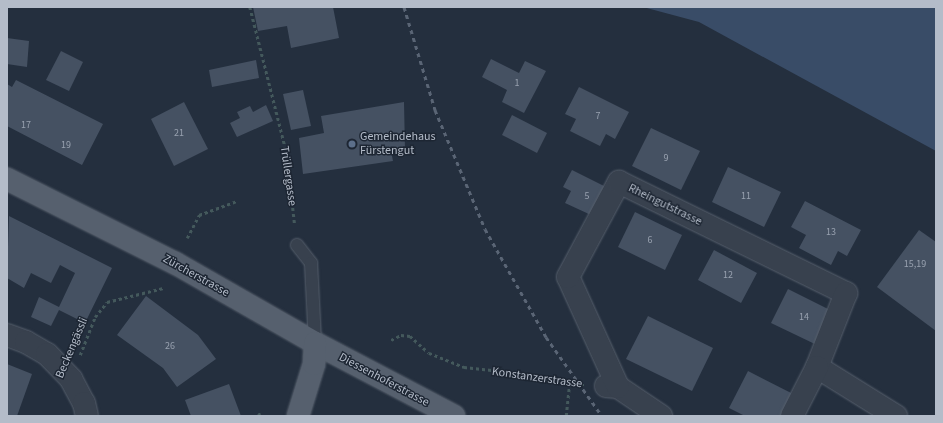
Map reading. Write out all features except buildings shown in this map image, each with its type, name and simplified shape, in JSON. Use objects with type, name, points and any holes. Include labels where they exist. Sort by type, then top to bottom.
[{"type":"main road","name":"Zürcherstrasse","points":[[7,179],[175,263],[315,343]]},
{"type":"main road","points":[[298,416],[314,364],[315,343]]},
{"type":"main road","name":"Diessenhoferstrasse","points":[[315,343],[454,416]]},
{"type":"street","name":"Rheingutstrasse","points":[[612,387],[568,277],[619,182],[846,294],[817,367],[792,416]]},
{"type":"street","points":[[7,335],[26,342],[47,354],[71,379],[84,403],[88,416]]},
{"type":"street","points":[[817,367],[896,416]]},
{"type":"street","points":[[612,387],[660,416]]},
{"type":"lane","points":[[297,245],[310,263],[315,343]]},
{"type":"path","name":"Trüllergasse","points":[[250,7],[251,18],[287,154],[297,245]]},
{"type":"path","points":[[187,238],[199,215],[238,201]]},
{"type":"path","name":"Beckengässli","points":[[71,379],[95,317],[107,302],[163,288]]},
{"type":"path","name":"Konstanzerstrasse","points":[[392,340],[400,335],[410,336],[429,353],[464,367],[528,374],[569,384],[612,387]]},
{"type":"path","points":[[566,416],[569,384]]},
{"type":"water","points":[[643,7],[936,7],[936,151],[699,22]]},
{"type":"railway","points":[[404,7],[435,110],[485,229],[546,337],[602,416]]},
{"type":"place","name":"Gemeindehaus Fürstengut","points":[[352,144]]}]
